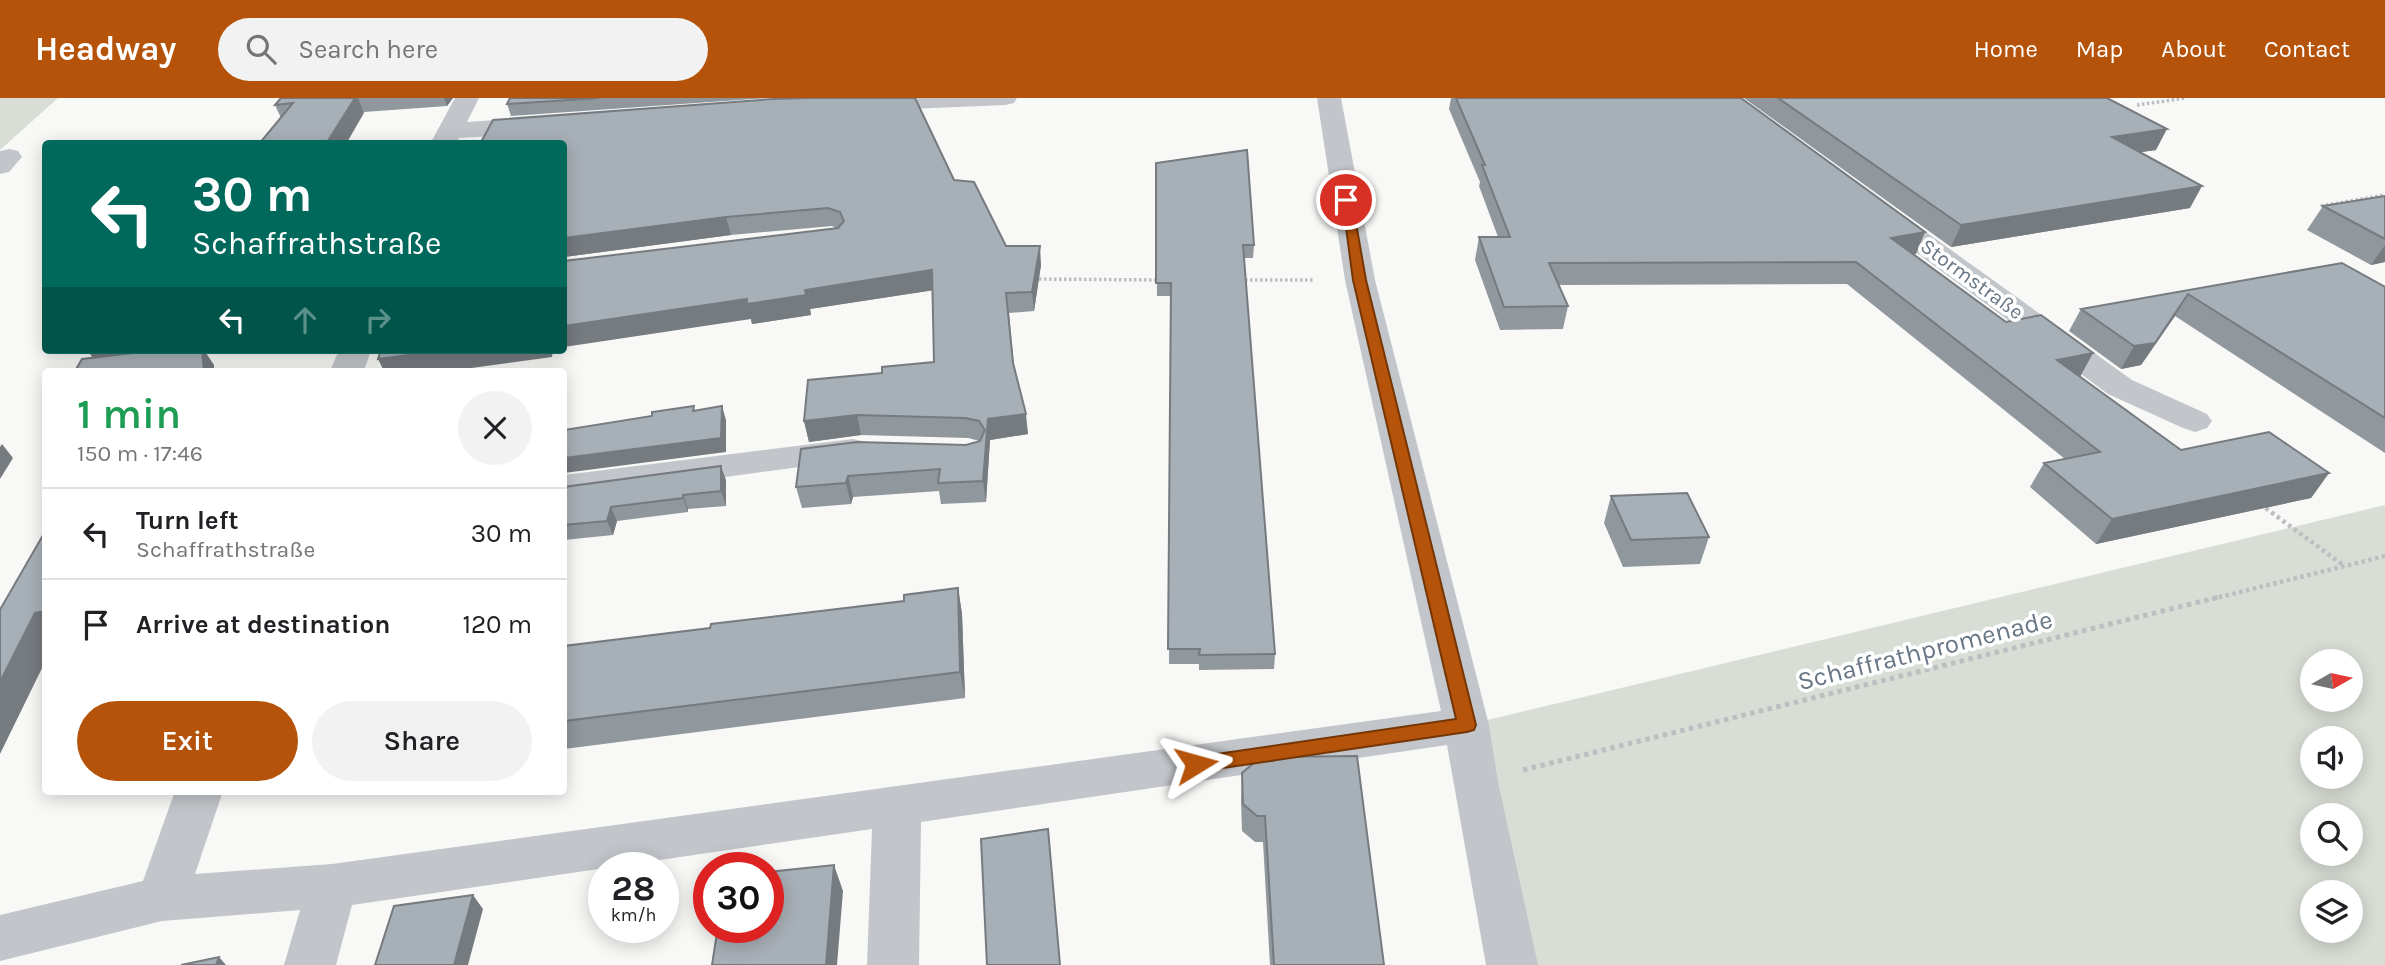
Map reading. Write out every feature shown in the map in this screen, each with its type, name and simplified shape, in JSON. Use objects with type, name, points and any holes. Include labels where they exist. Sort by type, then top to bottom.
[{"type":"street","points":[[446,137],[467,98]]},
{"type":"street","points":[[833,105],[1005,98]]},
{"type":"street","points":[[1329,98],[1360,280],[1467,725],[1475,782],[1511,965]]},
{"type":"street","points":[[446,137],[558,123]]},
{"type":"street","name":"Stormstraße","points":[[1855,194],[2120,387],[2195,421]]},
{"type":"street","points":[[567,487],[861,449],[888,450]]},
{"type":"street","points":[[0,938],[163,899],[332,886],[1467,725]]},
{"type":"street","points":[[163,899],[198,795]]},
{"type":"street","points":[[893,965],[897,807]]},
{"type":"street","points":[[310,965],[332,886]]},
{"type":"path","points":[[2137,105],[2186,98]]},
{"type":"path","points":[[2322,206],[2385,195]]},
{"type":"path","points":[[1032,279],[1168,280]]},
{"type":"path","points":[[1237,280],[1360,280]]},
{"type":"path","points":[[2256,501],[2344,566]]},
{"type":"path","name":"Schaffrathpromenade","points":[[1475,782],[2385,556]]},
{"type":"shaded area","points":[[0,98],[58,98],[0,150]]},
{"type":"shaded area","points":[[2385,505],[2385,965],[1521,965],[1467,725]]},
{"type":"building","points":[[281,98],[355,98],[329,140],[262,140],[293,103],[275,105]]},
{"type":"building","points":[[510,98],[599,98],[507,104]]},
{"type":"building","points":[[915,98],[954,180],[974,182],[1006,246],[1040,246],[1032,292],[1006,293],[1013,363],[1026,414],[988,419],[983,481],[938,483],[940,469],[848,476],[846,483],[796,487],[801,449],[857,442],[966,445],[980,441],[985,430],[979,421],[965,418],[857,415],[804,421],[808,380],[882,373],[882,367],[934,362],[932,270],[805,290],[806,295],[747,304],[747,299],[567,326],[567,261],[838,228],[844,221],[840,212],[828,208],[726,217],[567,238],[567,140],[482,140],[493,120],[773,99]]},
{"type":"building","points":[[1456,98],[1741,98],[1925,232],[1891,238],[2006,322],[2041,315],[2093,353],[2057,360],[2181,450],[2269,432],[2329,473],[2112,519],[2044,463],[2100,452],[1856,262],[1549,263],[1568,306],[1504,307],[1479,237],[1510,237],[1482,165],[1485,165]]},
{"type":"building","points":[[1778,98],[2107,98],[2167,129],[2112,137],[2202,186],[1961,225]]},
{"type":"building","points":[[1247,150],[1254,245],[1243,245],[1275,654],[1199,655],[1200,649],[1168,649],[1171,283],[1156,283],[1156,163]]},
{"type":"building","points":[[2385,196],[2385,239],[2323,206]]},
{"type":"building","points":[[2342,263],[2385,287],[2385,418],[2188,294],[2155,343],[2134,346],[2081,309]]},
{"type":"building","points":[[125,354],[202,354],[204,368],[77,368],[82,359]]},
{"type":"building","points":[[380,354],[416,354],[378,359]]},
{"type":"building","points":[[694,406],[693,411],[722,406],[721,438],[567,458],[567,430],[652,416],[652,412]]},
{"type":"building","points":[[721,466],[721,491],[611,507],[607,521],[567,525],[567,487]]},
{"type":"building","points":[[1687,493],[1709,537],[1631,540],[1611,496]]},
{"type":"building","points":[[42,537],[42,612],[35,613],[0,682],[0,609]]},
{"type":"building","points":[[958,588],[960,672],[567,721],[567,646],[710,628],[711,624],[904,601],[904,595]]},
{"type":"building","points":[[1357,756],[1384,965],[1274,965],[1265,816],[1257,816],[1243,804],[1242,773],[1255,762],[1273,761],[1272,757]]},
{"type":"building","points":[[1048,829],[1060,965],[987,965],[981,839]]},
{"type":"building","points":[[834,865],[826,965],[712,965],[715,943],[784,943],[784,870]]},
{"type":"building","points":[[473,895],[454,965],[375,965],[394,906]]},
{"type":"building","points":[[219,957],[216,965],[181,965]]},
{"type":"route","points":[[1196,764],[1467,725],[1360,280],[1346,200]]}]
